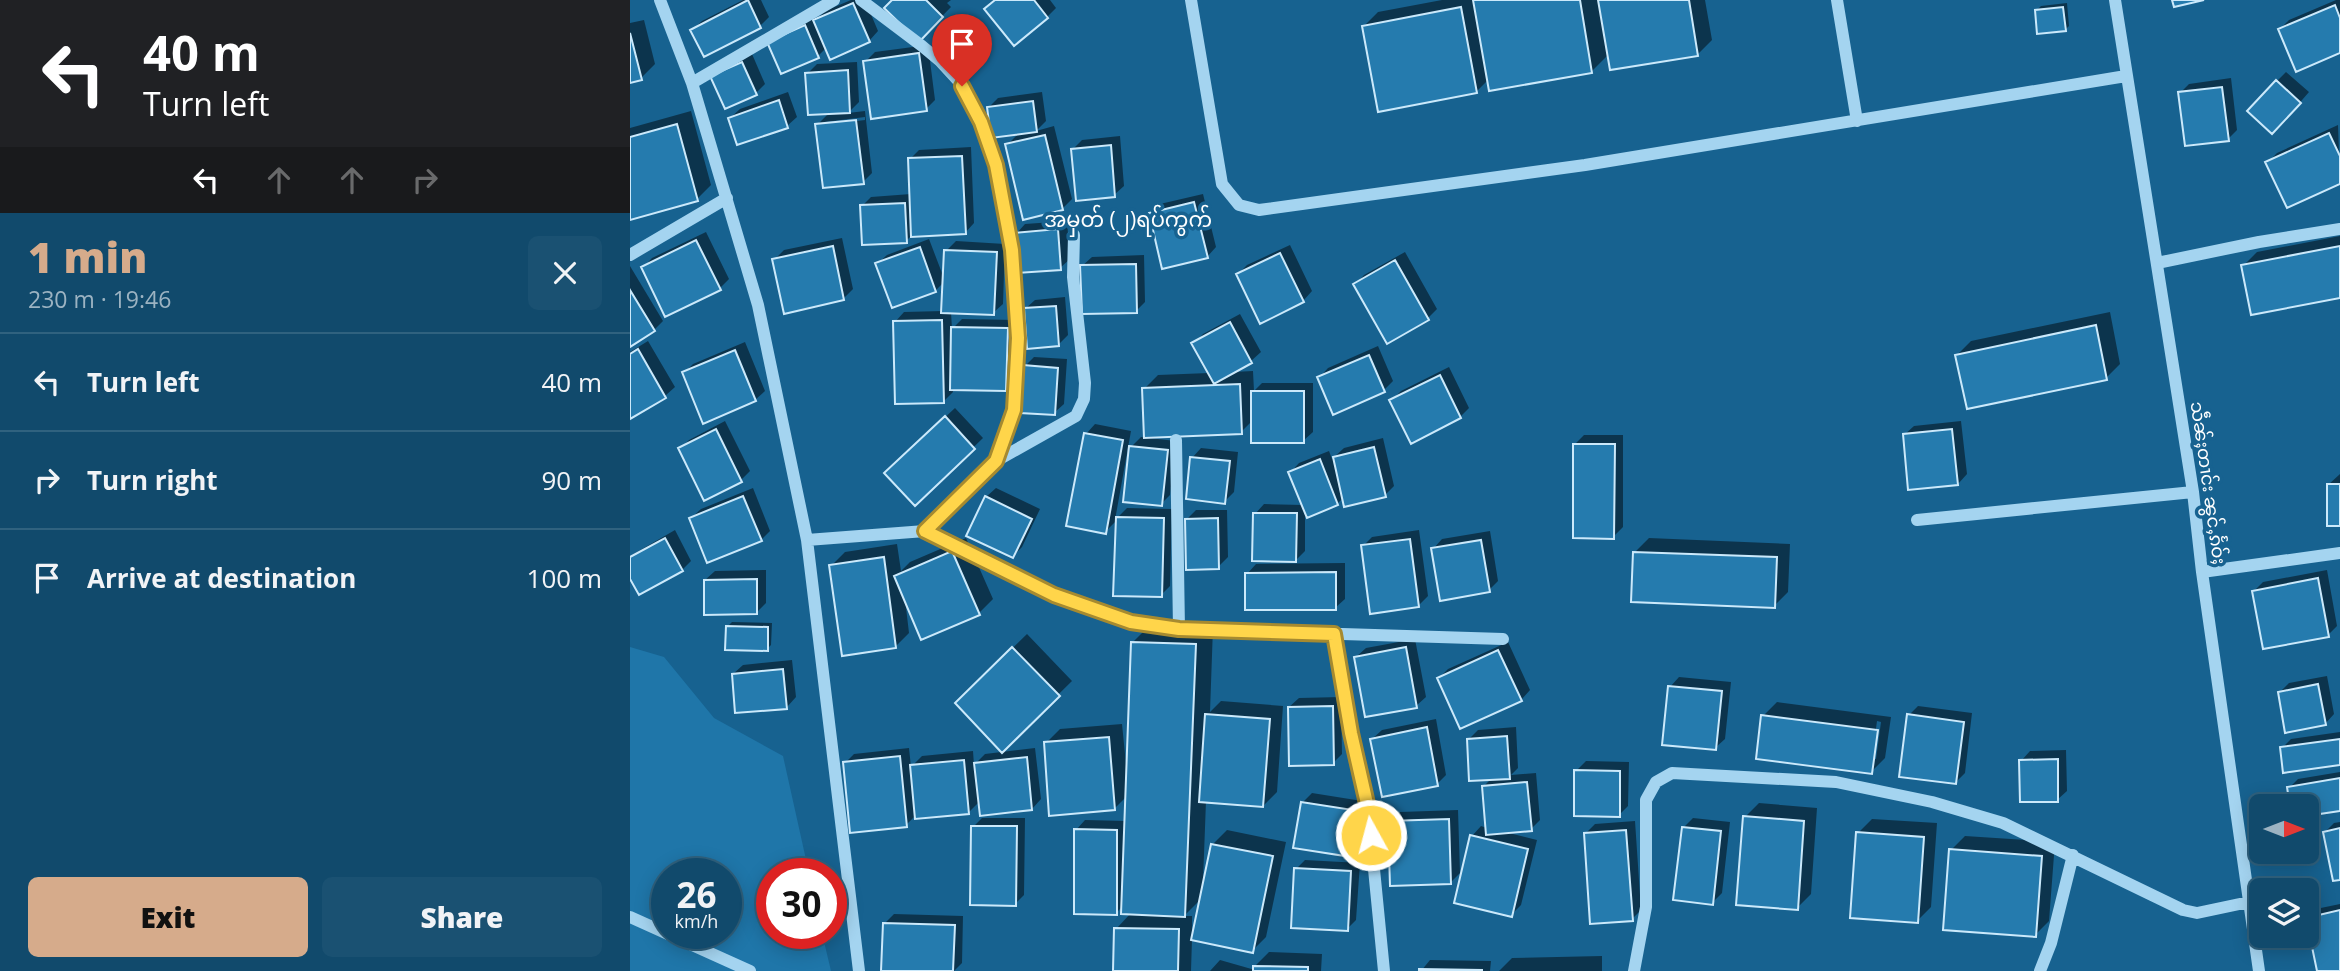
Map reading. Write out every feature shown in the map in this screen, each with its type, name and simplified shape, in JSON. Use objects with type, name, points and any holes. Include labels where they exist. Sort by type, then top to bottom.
[{"type":"street","points":[[660,0],[692,83],[758,305],[807,540],[859,971]]},
{"type":"street","points":[[692,83],[834,0]]},
{"type":"street","points":[[861,0],[931,53],[962,86],[981,122],[996,165],[1012,250],[1018,338],[1014,410],[996,461]]},
{"type":"street","points":[[1191,0],[1223,184],[1239,205],[1259,210],[1585,165],[2126,76]]},
{"type":"street","points":[[1837,0],[1857,121]]},
{"type":"street","name":"သဵၼ်ႈတၢင်း ၼွင်ႇၵႅဝ်ႈ","points":[[2115,0],[2193,492],[2249,902]]},
{"type":"street","points":[[630,255],[727,198]]},
{"type":"street","points":[[2157,263],[2340,229]]},
{"type":"street","points":[[925,531],[996,461],[1076,415],[1084,399],[1084,383],[1073,276],[1074,235]]},
{"type":"street","points":[[1176,440],[1179,629]]},
{"type":"street","points":[[1917,520],[2193,492]]},
{"type":"street","points":[[807,540],[925,531],[1054,595],[1131,622],[1179,629],[1503,639]]},
{"type":"street","points":[[2202,572],[2340,553]]},
{"type":"street","points":[[1334,634],[1351,733],[1368,808],[1384,971]]},
{"type":"street","points":[[1634,971],[1646,907],[1646,800],[1656,782],[1672,773],[1836,782],[1932,802],[2003,823],[2183,910],[2197,913],[2249,902]]},
{"type":"street","points":[[2040,971],[2051,943],[2073,855]]},
{"type":"street","points":[[630,917],[746,970]]},
{"type":"street","name":"သဵၼ်ႈတၢင်း ၼွင်ႇၵႅဝ်ႈ","points":[[2256,948],[2259,971]]},
{"type":"shaded area","points":[[630,647],[664,657],[714,718],[783,756],[806,858],[756,858],[756,949],[826,949],[831,971],[630,971]]},
{"type":"building","points":[[748,0],[761,28],[704,57],[690,30]]},
{"type":"building","points":[[892,0],[926,0],[943,17],[919,42],[884,8]]},
{"type":"building","points":[[995,0],[1034,0],[1048,18],[1014,46],[984,9]]},
{"type":"building","points":[[1473,0],[1580,0],[1592,73],[1489,91]]},
{"type":"building","points":[[1598,0],[1689,0],[1698,56],[1610,70]]},
{"type":"building","points":[[2172,0],[2204,0],[2174,7]]},
{"type":"building","points":[[853,3],[870,42],[830,60],[813,20]]},
{"type":"building","points":[[2335,5],[2340,18],[2340,53],[2296,72],[2278,29]]},
{"type":"building","points":[[1461,7],[1477,93],[1378,112],[1362,26]]},
{"type":"building","points":[[2063,7],[2066,31],[2037,34],[2035,10]]},
{"type":"building","points":[[805,25],[819,58],[781,74],[767,42]]},
{"type":"building","points":[[630,33],[642,80],[630,83]]},
{"type":"building","points":[[919,53],[927,111],[871,119],[863,61]]},
{"type":"building","points":[[742,62],[757,95],[725,109],[710,76]]},
{"type":"building","points":[[848,70],[850,113],[808,115],[805,73]]},
{"type":"building","points":[[2276,80],[2301,103],[2272,134],[2247,111]]},
{"type":"building","points":[[2222,87],[2229,141],[2185,146],[2178,92]]},
{"type":"building","points":[[779,100],[788,128],[737,145],[728,118]]},
{"type":"building","points":[[1033,101],[1037,132],[991,138],[987,107]]},
{"type":"building","points":[[856,120],[864,184],[823,188],[815,124]]},
{"type":"building","points":[[677,124],[698,201],[630,220],[630,137]]},
{"type":"building","points":[[2329,133],[2340,156],[2340,184],[2287,208],[2265,162]]},
{"type":"building","points":[[1045,135],[1063,210],[1023,220],[1005,144]]},
{"type":"building","points":[[1111,145],[1115,197],[1076,201],[1071,149]]},
{"type":"building","points":[[962,156],[966,234],[911,237],[908,158]]},
{"type":"building","points":[[1194,202],[1208,258],[1162,269],[1149,213]]},
{"type":"building","points":[[905,203],[907,243],[862,245],[860,205]]},
{"type":"building","points":[[1058,229],[1061,270],[1017,273],[1014,233]]},
{"type":"building","points":[[696,240],[721,290],[665,317],[641,267]]},
{"type":"building","points":[[833,246],[844,300],[784,314],[772,259]]},
{"type":"building","points":[[2340,246],[2340,298],[2251,315],[2241,265]]},
{"type":"building","points":[[920,247],[936,292],[892,308],[875,263]]},
{"type":"building","points":[[944,250],[997,252],[994,315],[941,313]]},
{"type":"building","points":[[1280,253],[1304,302],[1260,324],[1236,274]]},
{"type":"building","points":[[1395,260],[1429,320],[1387,344],[1353,284]]},
{"type":"building","points":[[1136,264],[1137,313],[1082,314],[1080,265]]},
{"type":"building","points":[[630,290],[655,331],[630,347]]},
{"type":"building","points":[[1056,306],[1059,346],[1027,349],[1024,308]]},
{"type":"building","points":[[942,320],[944,403],[895,404],[893,321]]},
{"type":"building","points":[[1230,322],[1252,363],[1214,384],[1191,343]]},
{"type":"building","points":[[2096,325],[2107,380],[1967,409],[1955,355]]},
{"type":"building","points":[[951,327],[1008,328],[1006,391],[950,390]]},
{"type":"building","points":[[638,349],[666,398],[630,419],[630,354]]},
{"type":"building","points":[[735,350],[756,401],[703,424],[682,372]]},
{"type":"building","points":[[1369,355],[1385,392],[1333,415],[1317,377]]},
{"type":"building","points":[[1023,365],[1058,368],[1055,415],[1020,413]]},
{"type":"building","points":[[1440,375],[1461,418],[1411,444],[1389,400]]},
{"type":"building","points":[[1240,384],[1242,434],[1144,438],[1142,388]]},
{"type":"building","points":[[1251,391],[1304,391],[1304,443],[1251,443]]},
{"type":"building","points":[[945,416],[975,449],[915,506],[884,473]]},
{"type":"building","points":[[716,429],[742,482],[704,501],[678,448]]},
{"type":"building","points":[[1952,429],[1958,485],[1908,490],[1903,434]]},
{"type":"building","points":[[1084,433],[1123,440],[1106,534],[1066,526]]},
{"type":"building","points":[[1573,444],[1615,444],[1614,539],[1573,538]]},
{"type":"building","points":[[1129,446],[1168,450],[1162,506],[1123,502]]},
{"type":"building","points":[[1374,447],[1386,497],[1344,507],[1333,457]]},
{"type":"building","points":[[1190,457],[1230,461],[1225,504],[1186,499]]},
{"type":"building","points":[[1320,459],[1338,505],[1307,518],[1288,472]]},
{"type":"building","points":[[2327,484],[2340,484],[2340,526],[2327,526]]},
{"type":"building","points":[[743,496],[762,541],[707,563],[689,518]]},
{"type":"building","points":[[985,496],[1032,519],[1013,558],[966,536]]},
{"type":"building","points":[[1253,513],[1297,513],[1296,562],[1252,561]]},
{"type":"building","points":[[1116,517],[1164,518],[1162,597],[1113,596]]},
{"type":"building","points":[[1218,518],[1219,569],[1186,570],[1185,519]]},
{"type":"building","points":[[665,538],[683,571],[639,595],[630,579],[630,557]]},
{"type":"building","points":[[1410,539],[1419,607],[1370,614],[1361,545]]},
{"type":"building","points":[[1481,540],[1490,592],[1440,601],[1431,548]]},
{"type":"building","points":[[952,551],[980,615],[921,640],[894,576]]},
{"type":"building","points":[[1633,552],[1777,557],[1775,608],[1631,602]]},
{"type":"building","points":[[884,557],[896,648],[842,656],[829,565]]},
{"type":"building","points":[[1336,572],[1336,610],[1245,610],[1245,573]]},
{"type":"building","points":[[2318,578],[2329,637],[2263,649],[2252,591]]},
{"type":"building","points":[[757,579],[757,614],[704,615],[704,580]]},
{"type":"building","points":[[726,626],[768,627],[768,651],[725,650]]},
{"type":"building","points":[[1131,642],[1196,644],[1185,917],[1121,914]]},
{"type":"building","points":[[1012,647],[1060,696],[1002,753],[955,703]]},
{"type":"building","points":[[1406,647],[1417,708],[1365,717],[1354,657]]},
{"type":"building","points":[[1498,650],[1522,701],[1460,729],[1437,678]]},
{"type":"building","points":[[783,669],[787,709],[735,713],[732,674]]},
{"type":"building","points":[[2318,684],[2326,725],[2285,733],[2278,692]]},
{"type":"building","points":[[1668,686],[1722,691],[1716,750],[1662,745]]},
{"type":"building","points":[[1333,706],[1334,765],[1289,766],[1288,707]]},
{"type":"building","points":[[1205,714],[1270,719],[1263,807],[1199,802]]},
{"type":"building","points":[[1907,714],[1964,722],[1956,784],[1899,777]]},
{"type":"building","points":[[1761,715],[1878,730],[1872,774],[1756,759]]},
{"type":"building","points":[[1427,727],[1438,786],[1382,797],[1370,739]]},
{"type":"building","points":[[1507,736],[1510,779],[1469,781],[1467,739]]},
{"type":"building","points":[[1109,737],[1115,810],[1049,816],[1044,742]]},
{"type":"building","points":[[2340,739],[2340,765],[2283,773],[2280,747]]},
{"type":"building","points":[[900,756],[907,827],[850,833],[843,762]]},
{"type":"building","points":[[1027,757],[1032,810],[980,816],[974,763]]},
{"type":"building","points":[[2058,759],[2058,802],[2020,802],[2019,760]]},
{"type":"building","points":[[964,760],[969,814],[915,819],[910,765]]},
{"type":"building","points":[[1574,770],[1620,771],[1620,817],[1574,816]]},
{"type":"building","points":[[2340,778],[2340,811],[2319,814],[2319,794],[2288,794],[2287,787]]},
{"type":"building","points":[[1527,782],[1532,831],[1486,835],[1482,786]]},
{"type":"building","points":[[1301,802],[1353,810],[1345,856],[1293,848]]},
{"type":"building","points":[[1743,816],[1804,821],[1798,910],[1736,905]]},
{"type":"building","points":[[1449,819],[1451,884],[1390,886],[1388,821]]},
{"type":"building","points":[[971,826],[1017,826],[1016,906],[970,905]]},
{"type":"building","points":[[1682,827],[1721,831],[1713,905],[1673,900]]},
{"type":"building","points":[[2340,828],[2340,880],[2333,881],[2323,832]]},
{"type":"building","points":[[1074,829],[1117,830],[1117,915],[1074,914]]},
{"type":"building","points":[[1626,830],[1633,921],[1590,924],[1584,833]]},
{"type":"building","points":[[1856,832],[1924,837],[1918,923],[1850,918]]},
{"type":"building","points":[[1470,835],[1528,849],[1512,917],[1454,903]]},
{"type":"building","points":[[1211,844],[1273,856],[1253,953],[1191,940]]},
{"type":"building","points":[[1949,849],[2042,856],[2036,937],[1943,930]]},
{"type":"building","points":[[1294,868],[1351,871],[1348,931],[1291,928]]},
{"type":"building","points":[[2340,910],[2340,971],[2317,971],[2312,948],[2319,948],[2319,915]]},
{"type":"building","points":[[883,923],[955,925],[953,971],[881,971]]},
{"type":"building","points":[[1114,928],[1179,929],[1178,971],[1113,971]]},
{"type":"building","points":[[1253,966],[1308,967],[1308,971],[1253,971]]},
{"type":"building","points":[[1482,970],[1482,971],[1419,971]]},
{"type":"district","name":"အမှတ် (၂)ရပ်ကွက်","points":[[1128,220]]},
{"type":"route","points":[[962,86],[981,122],[996,165],[1012,250],[1018,338],[1014,410],[996,461],[925,531],[1054,595],[1131,622],[1179,629],[1334,634],[1371,835]]}]
